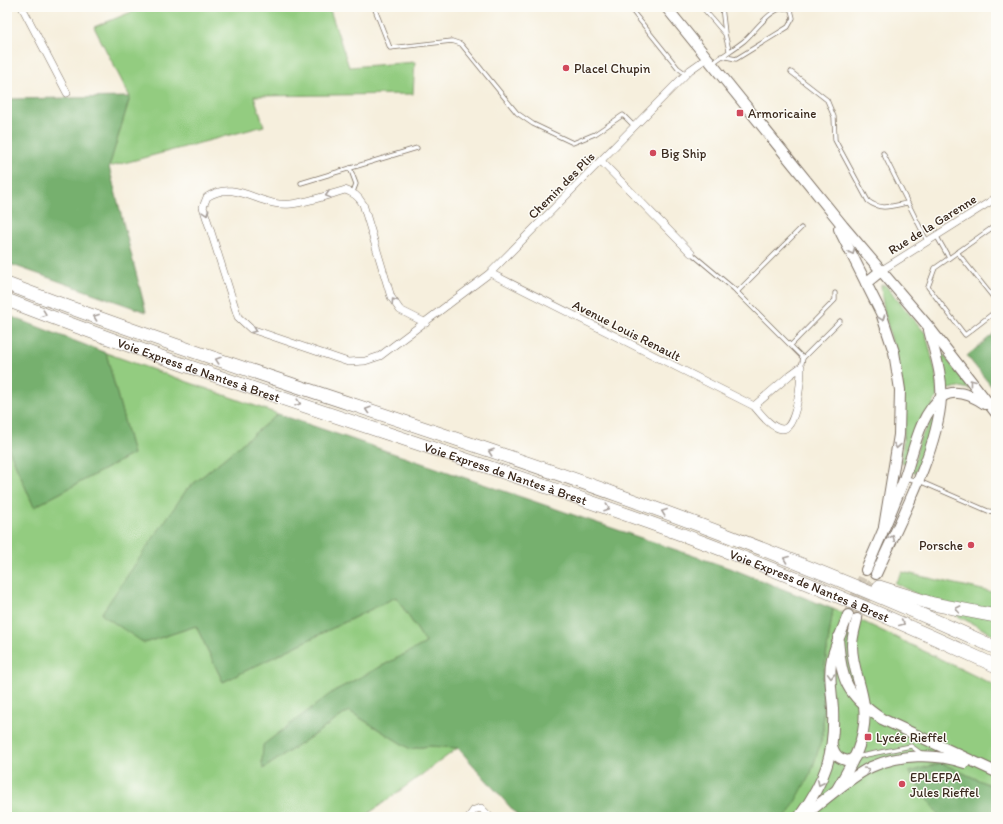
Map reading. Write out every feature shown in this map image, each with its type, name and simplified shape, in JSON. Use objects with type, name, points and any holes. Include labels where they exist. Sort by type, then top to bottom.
[{"type":"highway","name":"Voie Express de Nantes à Brest","points":[[7,284],[212,358],[619,495],[822,573],[897,604],[996,648]]},
{"type":"highway","name":"Voie Express de Nantes à Brest","points":[[7,300],[225,379],[656,525],[822,590],[996,666]]},
{"type":"highway","points":[[822,573],[836,571],[907,597],[933,604],[996,616]]},
{"type":"main road","points":[[666,7],[809,184],[928,326],[996,414]]},
{"type":"main road","points":[[809,184],[844,237],[881,313],[894,352],[900,390],[899,435],[884,527]]},
{"type":"main road","points":[[866,282],[882,270]]},
{"type":"main road","points":[[876,574],[917,481],[934,435],[942,398],[938,363],[928,326]]},
{"type":"main road","points":[[866,570],[930,410],[942,398],[960,393],[973,395],[996,414]]},
{"type":"main road","points":[[799,817],[811,800],[824,776],[831,756],[834,732],[830,680],[832,658],[838,638],[853,617],[852,646],[855,671],[864,707],[863,729],[854,757],[834,792]]},
{"type":"main road","points":[[838,638],[843,675],[848,687],[864,707],[882,719],[996,772]]},
{"type":"main road","points":[[832,746],[835,754],[841,760],[849,761],[854,757]]},
{"type":"main road","points":[[803,817],[834,792],[870,768],[902,757],[940,757],[956,760],[977,768],[981,765]]},
{"type":"street","points":[[22,7],[67,93]]},
{"type":"street","name":"Chemin des Plis","points":[[353,192],[345,190],[291,204],[274,204],[230,189],[216,191],[207,197],[203,207],[238,317],[251,329],[348,362],[365,361],[380,356],[426,323],[490,273],[602,162],[686,74],[710,61]]},
{"type":"street","points":[[602,162],[692,252]]},
{"type":"street","points":[[353,192],[359,197],[363,204],[391,297],[400,310],[426,323]]},
{"type":"street","name":"Rue de la Garenne","points":[[882,270],[996,198]]},
{"type":"street","name":"Avenue Louis Renault","points":[[490,273],[754,406],[775,427],[785,429],[790,425],[796,407],[802,368]]},
{"type":"street","points":[[754,406],[790,375],[802,368]]},
{"type":"street","points":[[469,817],[474,810],[481,808],[490,817]]},
{"type":"lane","points":[[374,7],[390,48],[452,41],[461,44],[517,113],[533,124],[572,143],[595,134],[623,115],[635,127]]},
{"type":"lane","points":[[629,7],[678,68],[686,74]]},
{"type":"lane","points":[[702,7],[725,34]]},
{"type":"lane","points":[[722,7],[725,34],[729,50]]},
{"type":"lane","points":[[710,61],[721,56],[744,41],[776,11],[786,7],[791,10],[794,18],[788,27],[736,59],[721,56]]},
{"type":"lane","points":[[791,72],[827,100],[834,117],[835,140],[868,201],[875,206],[885,208],[907,203]]},
{"type":"lane","points":[[301,183],[417,148]]},
{"type":"lane","points":[[883,153],[927,241]]},
{"type":"lane","points":[[350,168],[356,184],[353,192]]},
{"type":"lane","points":[[996,225],[935,268],[928,287],[965,334],[996,311]]},
{"type":"lane","points":[[737,292],[801,228]]},
{"type":"lane","points":[[936,235],[949,258]]},
{"type":"lane","points":[[692,252],[737,292],[803,358]]},
{"type":"lane","points":[[957,252],[996,301]]},
{"type":"lane","points":[[791,345],[835,300],[834,293]]},
{"type":"lane","points":[[802,368],[803,358],[840,321]]},
{"type":"lane","points":[[904,478],[917,481],[988,511],[996,512]]},
{"type":"lane","points":[[854,757],[911,746],[928,757]]},
{"type":"green space","points":[[144,7],[329,7],[349,67],[415,62],[413,94],[254,96],[264,126],[109,167],[130,97],[94,27]]},
{"type":"green space","points":[[130,97],[109,167],[146,312],[7,263],[7,99]]},
{"type":"green space","points":[[881,285],[885,285],[926,334],[936,374],[937,396],[906,464],[901,463],[904,424],[902,384],[884,310]]},
{"type":"green space","points":[[7,315],[106,353],[133,454],[34,507],[7,445]]},
{"type":"green space","points":[[996,332],[996,392],[967,356]]},
{"type":"green space","points":[[106,353],[278,414],[187,489],[144,643],[196,626],[223,682],[396,597],[426,643],[334,691],[263,769],[349,711],[410,749],[429,746],[458,748],[364,817],[7,817],[7,445],[34,507],[133,454]]},
{"type":"green space","points":[[941,353],[970,389],[959,387],[946,390]]},
{"type":"green space","points":[[936,411],[934,427],[915,473],[912,472],[920,439]]},
{"type":"green space","points":[[278,414],[735,570],[833,609],[823,677],[823,735],[811,773],[790,811],[784,817],[519,817],[458,748],[429,746],[410,749],[349,711],[263,769],[263,745],[334,691],[426,643],[396,597],[223,682],[196,626],[144,643],[101,614],[187,489]]},
{"type":"green space","points":[[902,572],[996,593],[996,636],[895,583]]},
{"type":"green space","points":[[833,609],[866,623],[996,686],[996,788],[941,763],[909,772],[940,817],[784,817],[790,811],[823,735],[823,677]]},
{"type":"green space","points":[[941,763],[996,788],[996,817],[940,817],[909,772]]},
{"type":"tunnel","points":[[848,615],[866,570]]},
{"type":"tunnel","points":[[857,619],[876,574]]},
{"type":"place","name":"Placel Chupin","points":[[566,68]]},
{"type":"place","name":"Armoricaine","points":[[740,113]]},
{"type":"place","name":"Big Ship","points":[[653,153]]},
{"type":"place","name":"Porsche","points":[[971,545]]},
{"type":"place","name":"Lycée Rieffel","points":[[868,737]]},
{"type":"place","name":"EPLEFPA Jules Rieffel","points":[[902,784]]}]
